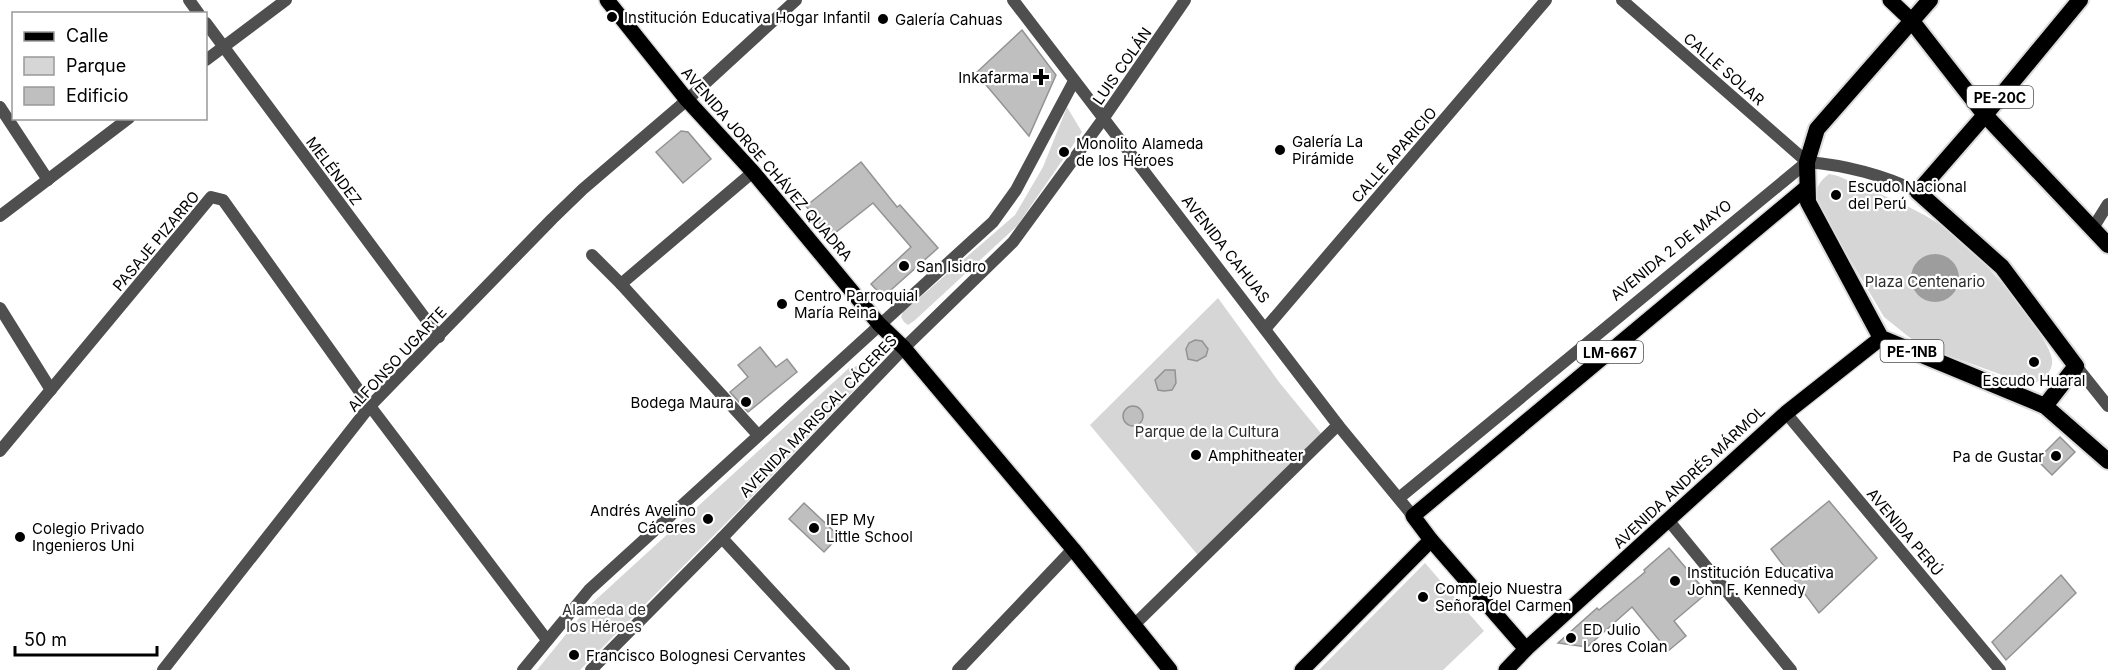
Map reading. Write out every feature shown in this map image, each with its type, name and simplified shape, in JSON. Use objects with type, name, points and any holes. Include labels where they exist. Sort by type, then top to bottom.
[{"type":"highway","points":[[1807,162],[1817,129],[1930,0]]},
{"type":"highway","name":"PE-20C","points":[[1918,192],[1985,115],[2079,0]]},
{"type":"highway","points":[[1911,20],[1985,115],[2108,245]]},
{"type":"highway","name":"PE-1NB","points":[[1807,162],[1808,202],[1881,338],[2045,406],[2108,461]]},
{"type":"highway","points":[[1918,192],[2002,267],[2076,366],[2045,406]]},
{"type":"main road","name":"AVENIDA JORGE CHÁVEZ QUADRA","points":[[607,0],[687,100],[753,172],[879,324],[904,348],[1170,670]]},
{"type":"main road","points":[[1890,0],[1911,20]]},
{"type":"main road","name":"LM-667","points":[[1413,516],[1807,187]]},
{"type":"main road","name":"AVENIDA ANDRÉS MÁRMOL","points":[[1506,670],[1526,649],[1786,412],[1881,338]]},
{"type":"main road","points":[[1413,516],[1431,540],[1526,649]]},
{"type":"main road","points":[[1302,670],[1431,540]]},
{"type":"street","points":[[207,59],[286,0]]},
{"type":"street","name":"ALFONSO UGARTE","points":[[163,670],[370,406],[552,219],[796,0]]},
{"type":"street","name":"AVENIDA CAHUAS","points":[[1013,0],[1338,424],[1413,516]]},
{"type":"street","name":"LUIS COLÁN","points":[[1103,119],[1185,0]]},
{"type":"street","name":"CALLE APARICIO","points":[[1265,329],[1546,0]]},
{"type":"street","name":"CALLE SOLAR","points":[[1622,0],[1807,162]]},
{"type":"street","name":"MELÉNDEZ","points":[[207,24],[439,337]]},
{"type":"street","points":[[523,670],[589,590],[993,222],[1016,190],[1074,81]]},
{"type":"street","points":[[0,107],[48,180]]},
{"type":"street","name":"AVENIDA MARISCAL CÁCERES","points":[[591,670],[722,538],[904,348],[1013,242],[1103,119]]},
{"type":"street","points":[[0,216],[126,120]]},
{"type":"street","points":[[1807,162],[1831,164],[1901,183],[1918,192]]},
{"type":"street","name":"AVENIDA 2 DE MAYO","points":[[1399,498],[1807,162]]},
{"type":"street","points":[[621,284],[753,172]]},
{"type":"street","name":"PASAJE PIZARRO","points":[[0,451],[211,197],[223,200],[370,406]]},
{"type":"street","points":[[2093,228],[2108,204]]},
{"type":"street","points":[[592,255],[758,435]]},
{"type":"street","points":[[0,308],[51,390]]},
{"type":"street","points":[[2076,366],[2108,406]]},
{"type":"street","points":[[370,406],[547,640]]},
{"type":"street","name":"AVENIDA PERÚ","points":[[1786,412],[2000,670]]},
{"type":"street","points":[[1134,625],[1338,424]]},
{"type":"street","points":[[1669,521],[1791,670]]},
{"type":"street","points":[[722,538],[844,670]]},
{"type":"street","points":[[958,670],[1072,549]]},
{"type":"green space","points":[[1067,107],[1082,132],[1017,226],[908,325],[901,317],[903,312],[1015,215],[1043,167]]},
{"type":"green space","name":"Plaza Centenario","points":[[1829,174],[1912,209],[1941,225],[1964,243],[1995,275],[2042,336],[2050,353],[2052,364],[2047,375],[2030,385],[1919,345],[1884,317],[1818,205],[1818,187]]},
{"type":"green space","name":"Parque de la Cultura","points":[[1218,298],[1279,382],[1324,437],[1201,559],[1090,425]]},
{"type":"green space","name":"Alameda de los Héroes","points":[[858,366],[863,374],[860,384],[580,670],[537,670],[589,606],[849,368]]},
{"type":"green space","name":"Complejo Nuestra Señora del Carmen","points":[[1425,563],[1484,631],[1443,670],[1319,670]]},
{"type":"shaded area","points":[[1935,254],[1952,261],[1959,278],[1952,295],[1935,302],[1918,295],[1911,278],[1918,261]]},
{"type":"building","points":[[1022,30],[1056,75],[1029,136],[976,73]]},
{"type":"building","points":[[681,131],[688,132],[711,159],[683,183],[656,152]]},
{"type":"building","points":[[861,162],[897,207],[900,205],[938,248],[883,297],[871,284],[911,247],[873,203],[830,237],[806,206]]},
{"type":"building","points":[[1195,340],[1202,341],[1208,349],[1206,356],[1197,361],[1188,359],[1186,349],[1189,343]]},
{"type":"building","points":[[760,347],[776,367],[787,359],[797,372],[748,412],[730,392],[748,377],[738,365]]},
{"type":"building","points":[[1165,370],[1175,370],[1176,383],[1172,390],[1158,390],[1155,380]]},
{"type":"building","points":[[1133,406],[1140,409],[1143,416],[1140,423],[1133,426],[1126,423],[1123,416],[1126,409]]},
{"type":"building","name":"Pa de Gustar","points":[[2060,437],[2075,452],[2052,475],[2037,460]]},
{"type":"building","points":[[1829,501],[1877,558],[1819,613],[1771,549]]},
{"type":"building","name":"IEP My Little School","points":[[804,503],[839,536],[824,552],[789,519]]},
{"type":"building","points":[[1669,548],[1707,593],[1674,621],[1686,636],[1668,651],[1632,607],[1587,647],[1558,643],[1597,608],[1599,610],[1645,572],[1644,570]]},
{"type":"building","points":[[2061,575],[2076,593],[2006,660],[1992,642]]},
{"type":"place","name":"Institución Educativa Hogar Infantil","points":[[612,17]]},
{"type":"place","name":"Galería Cahuas","points":[[883,19]]},
{"type":"place","name":"Inkafarma","points":[[1041,77]]},
{"type":"place","name":"Galería La Pirámide","points":[[1280,150]]},
{"type":"place","name":"Monolito Alameda de los Héroes","points":[[1064,152]]},
{"type":"place","name":"Escudo Nacional del Perú","points":[[1836,195]]},
{"type":"place","name":"San Isidro","points":[[904,266]]},
{"type":"place","name":"Centro Parroquial María Reina","points":[[782,304]]},
{"type":"place","name":"Escudo Huaral","points":[[2034,362]]},
{"type":"place","name":"Bodega Maura","points":[[746,402]]},
{"type":"place","name":"Amphitheater","points":[[1196,455]]},
{"type":"place","name":"Pa de Gustar","points":[[2056,456]]},
{"type":"place","name":"Andrés Avelino Cáceres","points":[[708,519]]},
{"type":"place","name":"IEP My Little School","points":[[814,528]]},
{"type":"place","name":"Colegio Privado Ingenieros Uni","points":[[20,537]]},
{"type":"place","name":"Institución Educativa John F. Kennedy","points":[[1675,581]]},
{"type":"place","name":"Complejo Nuestra Señora del Carmen","points":[[1423,597]]},
{"type":"place","name":"ED Julio Lores Colan","points":[[1571,638]]},
{"type":"place","name":"Francisco Bolognesi Cervantes","points":[[574,655]]}]
